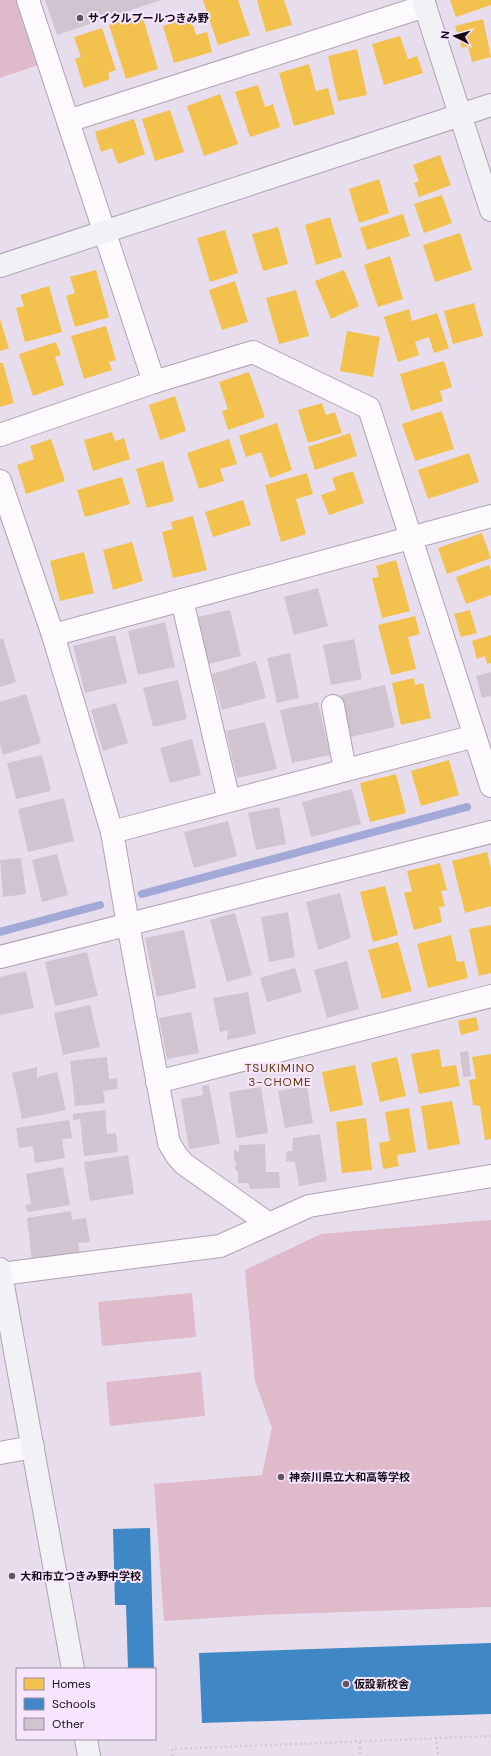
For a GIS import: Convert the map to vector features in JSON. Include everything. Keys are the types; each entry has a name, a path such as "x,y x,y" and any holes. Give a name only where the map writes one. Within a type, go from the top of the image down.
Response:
{"street":[{"path":"28,0 154,382"},
{"path":"68,121 424,3 459,116 491,210"},
{"path":"0,266 491,105"},
{"path":"0,435 154,382 253,352 369,408 491,786"},
{"path":"0,481 52,635 112,832 169,1143 184,1164 269,1224"},
{"path":"52,635 491,516"},
{"path":"182,600 229,801"},
{"path":"333,706 346,770"},
{"path":"112,832 475,736"},
{"path":"0,957 491,832"},
{"path":"157,1082 491,996"},
{"path":"73,1668 0,1272 220,1246 309,1206 491,1176"},
{"path":"0,1453 33,1447"},
{"path":"86,1740 89,1756"}],"path":[{"path":"173,1756 172,1749 360,1742 436,1737 491,1736"},
{"path":"436,1737 438,1756"},
{"path":"360,1742 360,1756"}],"shaded area":[{"path":"0,0 19,0 38,65 0,78"},
{"path":"491,1220 491,1607 258,1615 164,1621 154,1484 262,1475 272,1428 255,1381 245,1270 321,1234"},
{"path":"192,1293 196,1337 102,1346 98,1302"},
{"path":"201,1372 205,1416 110,1426 106,1382"}],"building: Homes":[{"path":"203,0 238,0 250,35 218,45"},
{"path":"257,0 284,0 292,25 266,32"},
{"path":"450,0 491,0 491,5 456,17"},
{"path":"142,15 158,69 126,79 109,25"},
{"path":"191,17 196,35 207,32 212,52 174,63 163,26"},
{"path":"483,19 491,57 472,62 468,46 462,48 455,26"},
{"path":"102,28 116,70 108,73 110,79 84,88 75,59 81,57 74,37"},
{"path":"400,36 408,59 417,56 423,73 384,85 372,44"},
{"path":"357,49 367,95 338,101 328,56"},
{"path":"309,64 316,91 328,88 335,114 294,126 279,73"},
{"path":"258,85 265,107 273,104 280,127 250,137 235,92"},
{"path":"220,94 238,144 204,156 187,106"},
{"path":"170,110 184,152 155,161 142,119"},
{"path":"134,119 145,154 118,164 112,148 101,152 95,132"},
{"path":"440,155 451,185 419,197 414,183 419,181 413,165"},
{"path":"379,179 389,213 359,223 349,189"},
{"path":"442,195 452,223 424,233 414,204"},
{"path":"403,214 410,236 367,250 360,228"},
{"path":"330,217 342,257 316,265 305,225"},
{"path":"278,227 288,264 263,271 252,234"},
{"path":"225,230 238,273 210,282 197,238"},
{"path":"460,233 472,270 435,282 423,245"},
{"path":"390,256 403,299 378,307 364,265"},
{"path":"96,270 109,317 75,327 66,296 75,293 70,277"},
{"path":"344,270 359,306 331,319 315,281"},
{"path":"235,281 248,322 222,330 209,290"},
{"path":"49,286 62,332 25,342 16,308 24,306 20,295"},
{"path":"296,290 309,336 279,344 266,298"},
{"path":"474,303 483,336 453,344 444,311"},
{"path":"409,309 412,321 437,313 449,348 434,353 429,337 415,342 419,355 398,362 384,317"},
{"path":"0,319 9,348 0,351"},
{"path":"106,326 116,360 109,362 112,370 84,379 71,336"},
{"path":"347,331 380,337 373,377 340,371"},
{"path":"56,342 61,355 55,357 64,385 33,396 19,354"},
{"path":"444,361 452,387 440,391 443,401 411,411 400,374"},
{"path":"0,363 3,363 14,403 0,407"},
{"path":"249,372 265,417 228,430 222,411 228,409 219,382"},
{"path":"175,396 186,431 160,440 149,405"},
{"path":"322,403 326,415 335,412 342,433 308,443 298,410"},
{"path":"442,411 454,449 415,461 402,424"},
{"path":"277,423 292,470 270,478 261,452 246,457 239,436"},
{"path":"112,432 115,441 124,438 130,459 93,471 84,440"},
{"path":"350,433 357,456 315,470 308,447"},
{"path":"51,439 65,481 26,494 17,465 34,459 30,446"},
{"path":"229,439 237,464 220,469 224,481 199,489 187,453"},
{"path":"469,453 479,482 428,499 418,470"},
{"path":"163,461 174,501 147,508 136,469"},
{"path":"353,471 364,503 329,515 321,495 336,490 332,478"},
{"path":"307,473 313,494 296,499 306,534 281,542 265,485"},
{"path":"122,477 130,504 85,517 77,490"},
{"path":"243,500 251,525 213,537 205,512"},
{"path":"193,516 207,570 173,578 162,532 173,529 171,522"},
{"path":"482,533 491,558 447,574 438,548"},
{"path":"132,542 143,581 113,590 103,550"},
{"path":"84,552 94,593 60,601 50,561"},
{"path":"396,560 410,611 382,618 372,578 379,577 376,566"},
{"path":"489,565 491,571 491,595 466,604 456,577"},
{"path":"470,610 477,633 461,637 454,614"},
{"path":"415,616 420,634 408,637 416,669 391,675 378,625"},
{"path":"491,635 491,663 487,664 485,656 477,659 472,641"},
{"path":"414,678 415,685 423,683 431,718 401,725 392,683"},
{"path":"449,760 459,795 421,806 411,771"},
{"path":"396,774 406,813 370,822 360,783"},
{"path":"487,852 491,869 491,906 465,913 452,861"},
{"path":"440,863 447,890 441,891 445,906 439,907 442,922 414,930 404,893 412,891 407,871"},
{"path":"385,886 398,935 373,942 360,892"},
{"path":"491,925 491,973 479,976 469,929"},
{"path":"451,935 457,962 464,961 468,978 428,988 417,944"},
{"path":"398,942 412,991 382,999 368,950"},
{"path":"476,1017 479,1030 461,1035 458,1021"},
{"path":"439,1049 442,1067 456,1065 460,1086 419,1094 411,1054"},
{"path":"491,1054 491,1139 485,1140 480,1106 473,1105 469,1080 476,1079 472,1057"},
{"path":"397,1057 406,1096 380,1102 371,1063"},
{"path":"355,1065 363,1105 330,1112 322,1072"},
{"path":"452,1101 460,1144 428,1150 421,1106"},
{"path":"409,1108 416,1152 397,1155 399,1166 383,1169 379,1143 390,1141 385,1112"},
{"path":"366,1118 372,1170 342,1173 336,1122"}],"building: Schools":[{"path":"150,1528 154,1668 128,1668 126,1605 115,1605 113,1529"},
{"name":"仮設新校舎","path":"491,1643 491,1714 202,1723 199,1653"}],"building: Other":[{"name":"サイクルプールつきみ野","path":"45,0 161,0 57,35"},
{"path":"318,588 328,626 294,635 284,597"},
{"path":"230,610 241,656 208,664 197,617"},
{"path":"165,622 175,667 138,675 128,631"},
{"path":"115,635 127,683 85,693 73,646"},
{"path":"3,638 16,682 0,687 0,639"},
{"path":"354,639 362,679 331,685 323,645"},
{"path":"290,653 299,698 277,703 267,658"},
{"path":"256,661 266,698 222,710 212,674"},
{"path":"491,672 491,696 482,698 476,676"},
{"path":"178,680 187,719 153,727 143,688"},
{"path":"385,685 395,727 351,737 341,695"},
{"path":"26,694 41,743 3,755 0,745 0,702"},
{"path":"318,702 330,755 292,763 280,710"},
{"path":"116,703 128,743 103,751 91,710"},
{"path":"265,722 277,769 237,778 226,731"},
{"path":"192,739 201,775 170,783 160,748"},
{"path":"42,755 51,791 16,799 7,763"},
{"path":"352,789 361,824 311,837 302,802"},
{"path":"64,798 74,841 28,852 18,809"},
{"path":"279,807 286,844 256,850 248,813"},
{"path":"228,821 237,856 194,868 184,832"},
{"path":"57,854 68,895 42,902 32,860"},
{"path":"21,858 26,894 3,897 0,860"},
{"path":"340,893 351,938 318,950 306,902"},
{"path":"288,912 295,957 269,962 261,917"},
{"path":"235,913 252,975 227,982 210,920"},
{"path":"184,930 196,988 157,997 145,938"},
{"path":"87,952 98,996 55,1006 45,962"},
{"path":"347,961 359,1009 327,1018 314,970"},
{"path":"295,968 302,992 267,1002 260,978"},
{"path":"26,971 34,1008 0,1015 0,977"},
{"path":"248,992 256,1034 227,1040 228,1030 220,1032 213,998"},
{"path":"90,1005 100,1047 63,1055 54,1013"},
{"path":"191,1012 199,1053 167,1059 159,1018"},
{"path":"468,1051 471,1076 463,1077 460,1052"},
{"path":"107,1057 109,1079 117,1078 118,1089 103,1091 105,1103 75,1106 70,1061"},
{"path":"37,1067 37,1077 57,1072 66,1110 22,1119 12,1073"},
{"path":"209,1085 220,1144 189,1149 181,1099 203,1095 202,1086"},
{"path":"307,1086 313,1123 285,1128 278,1091"},
{"path":"261,1087 268,1133 236,1138 229,1092"},
{"path":"105,1110 107,1134 116,1133 118,1152 84,1156 80,1119 73,1120 73,1114"},
{"path":"69,1120 72,1138 62,1139 65,1158 35,1163 33,1146 19,1148 16,1128"},
{"path":"320,1134 327,1181 299,1186 295,1162 286,1161 287,1151 292,1151 293,1138"},
{"path":"265,1144 266,1172 279,1172 280,1188 250,1189 249,1183 238,1183 238,1171 235,1169 236,1162 234,1160 234,1150 239,1152 239,1145"},
{"path":"128,1155 134,1194 90,1201 84,1162"},
{"path":"63,1167 70,1205 28,1212 25,1205 31,1204 26,1174"},
{"path":"71,1211 72,1220 86,1218 90,1242 78,1243 80,1254 32,1261 27,1218"}],"waterway":[{"path":"142,894 467,807"},
{"path":"0,932 100,905"}],"place":[{"name":"サイクルプールつきみ野","path":"80,18"},
{"name":"神奈川県立大和高等学校","path":"281,1477"},
{"name":"大和市立つきみ野中学校","path":"12,1576"},
{"name":"仮設新校舎","path":"346,1684"}],"district":[{"name":"TSUKIMINO 3-CHOME","path":"280,1075"}]}
